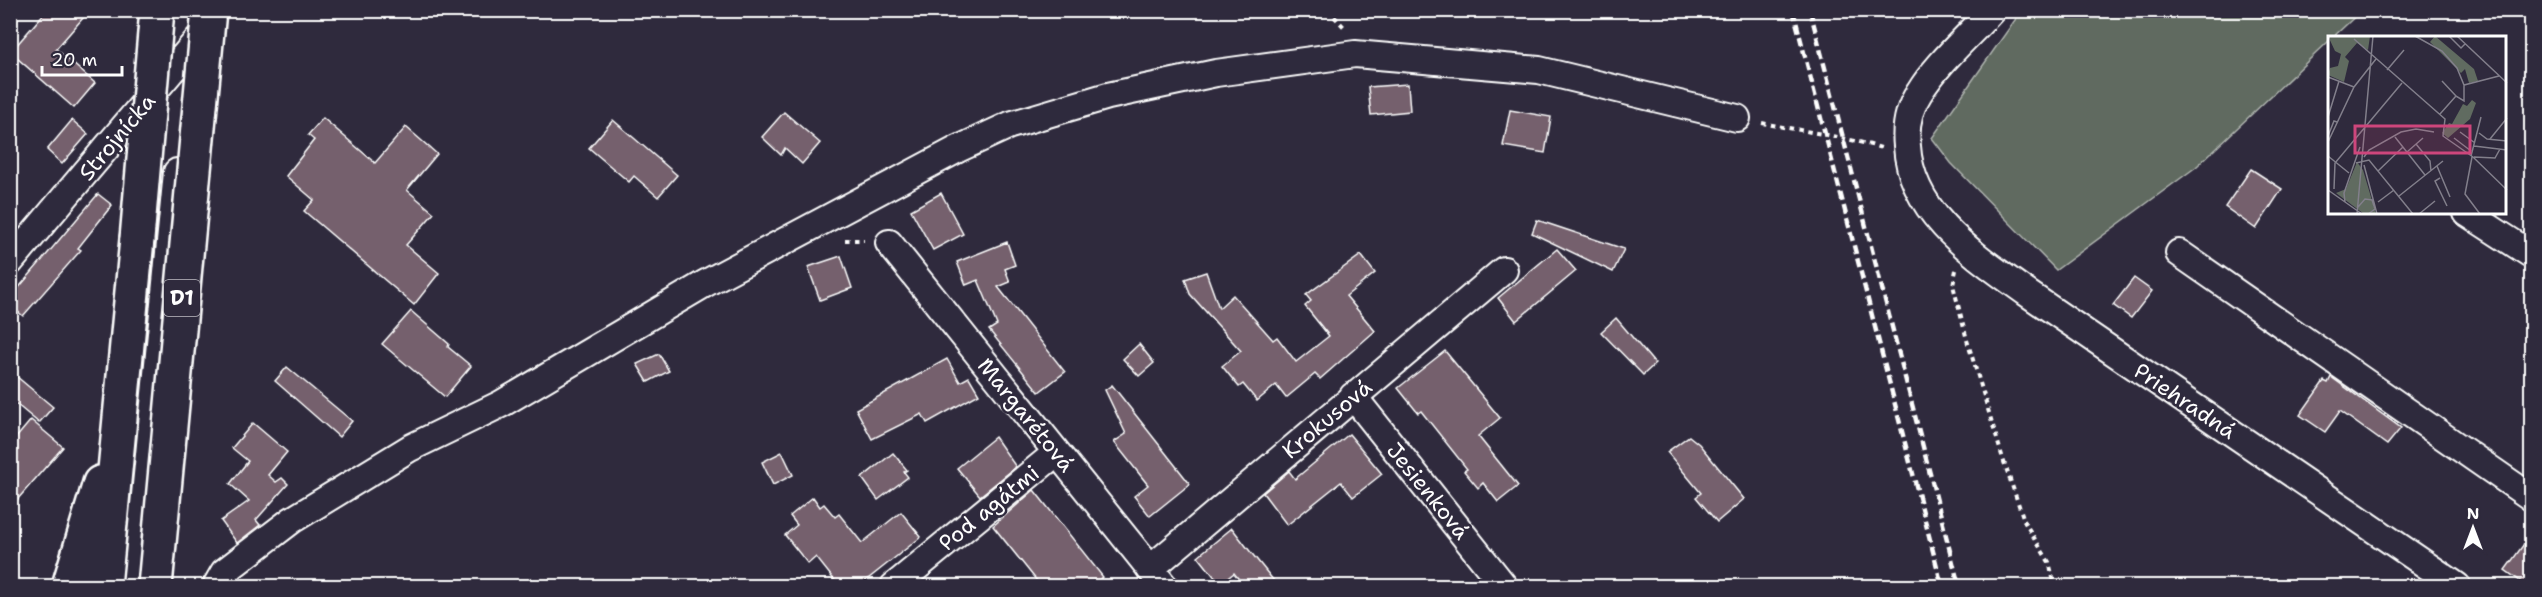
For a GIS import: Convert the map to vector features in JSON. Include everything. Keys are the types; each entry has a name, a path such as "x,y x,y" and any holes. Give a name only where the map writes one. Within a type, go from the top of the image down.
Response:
{"highway":[{"name":"D1","path":"104,586 157,10"},
{"name":"D1","path":"155,586 209,10"},
{"path":"69,586 120,416"}],"street":[{"path":"136,586 193,10"},
{"name":"Strojnícka","path":"10,262 223,10"},
{"name":"Priehradná","path":"1992,10 1919,92 1908,120 1907,156 1914,181 1924,201 1962,243 2027,293 2457,586"},
{"path":"216,586 224,572 292,520 410,448 501,404 706,283 958,148 1010,125 1107,96 1216,73 1355,54 1539,70 1737,118"},
{"path":"2469,214 2532,255"},
{"name":"Margarétová","path":"889,243 1157,578"},
{"path":"2180,253 2532,498"},
{"name":"Krokusová","path":"1157,578 1353,396 1504,270"},
{"name":"Jesienková","path":"1353,396 1504,586"},
{"name":"Pod agátmi","path":"894,586 1056,453"}],"path":[{"path":"1737,118 1825,135 1843,136 1907,156"},
{"path":"1962,243 1953,285 1967,340 2025,523 2049,562 2055,586"}],"green space":[{"path":"2022,10 2361,10 2334,36 2328,36 2328,42 2196,167 2056,270 1951,163 1932,138"}],"building":[{"path":"47,10 90,10 56,49 95,83 74,108 17,58 15,47"},
{"path":"1408,84 1410,111 1371,115 1368,87"},
{"path":"1510,110 1551,117 1545,153 1503,146"},
{"path":"784,112 820,143 802,164 785,148 781,155 762,137"},
{"path":"323,118 375,163 406,127 437,154 407,190 434,213 406,245 439,273 414,305 304,211 314,200 286,176 314,140 308,135"},
{"path":"72,120 88,134 62,164 47,150"},
{"path":"613,120 677,175 658,197 634,176 629,182 589,148"},
{"path":"2251,169 2282,189 2256,229 2225,207"},
{"path":"941,193 963,234 933,250 911,210"},
{"path":"98,194 112,205 78,248 81,250 23,316 10,305 10,298"},
{"path":"1537,220 1624,249 1613,272 1532,233"},
{"path":"1007,242 1015,265 1005,269 1010,282 998,287 1065,372 1039,392 989,330 997,325 978,280 966,285 957,262"},
{"path":"1557,249 1576,271 1516,321 1498,298"},
{"path":"1361,255 1375,273 1346,296 1375,331 1320,379 1315,374 1286,398 1276,385 1257,401 1243,384 1239,387 1222,366 1241,351 1190,294 1185,279 1206,272 1219,308 1233,295 1273,340 1277,337 1296,362 1329,336 1305,306 1311,301 1306,295"},
{"path":"841,256 852,288 820,300 808,267"},
{"path":"2134,278 2152,291 2131,318 2113,305"},
{"path":"411,311 471,366 445,397 382,344"},
{"path":"1616,318 1655,364 1643,375 1601,332"},
{"path":"1139,344 1154,363 1139,376 1123,359"},
{"path":"1445,351 1500,418 1478,436 1518,486 1498,502 1483,483 1478,488 1464,471 1467,469 1421,411 1418,413 1398,388"},
{"path":"659,354 669,371 648,382 637,364"},
{"path":"947,359 960,382 969,377 979,394 927,423 922,414 872,439 856,409"},
{"path":"287,367 352,421 339,437 275,381"},
{"path":"10,371 53,407 39,423 10,399"},
{"path":"2331,377 2401,428 2387,445 2340,411 2325,432 2300,415 2324,381 2328,383"},
{"path":"1112,385 1190,484 1150,516 1134,496 1148,485 1114,442 1126,434 1105,390"},
{"path":"31,420 63,447 10,508 10,445"},
{"path":"253,423 287,452 268,475 276,482 282,478 288,484 256,520 260,525 237,543 221,521 249,501 230,484 248,461 232,448"},
{"path":"1349,434 1382,474 1353,497 1341,482 1287,525 1263,493 1289,471 1295,479"},
{"path":"1689,436 1699,444 1744,499 1717,522 1696,497 1701,493 1667,452"},
{"path":"995,437 1016,467 980,496 957,468"},
{"path":"782,452 793,475 773,485 762,462"},
{"path":"893,453 907,470 904,472 908,477 878,500 862,478"},
{"path":"1034,490 1103,577 1091,586 1041,586 993,526"},
{"path":"813,497 820,507 824,504 835,517 839,514 862,543 901,512 921,537 859,586 839,586 816,557 808,564 785,535 797,525 790,516"},
{"path":"1232,528 1278,586 1244,586 1234,573 1220,584 1198,556"},
{"path":"2532,533 2532,586 2527,586 2505,570"}],"railway":[{"path":"1793,10 1942,586"},
{"path":"1810,10 1959,586"}]}
